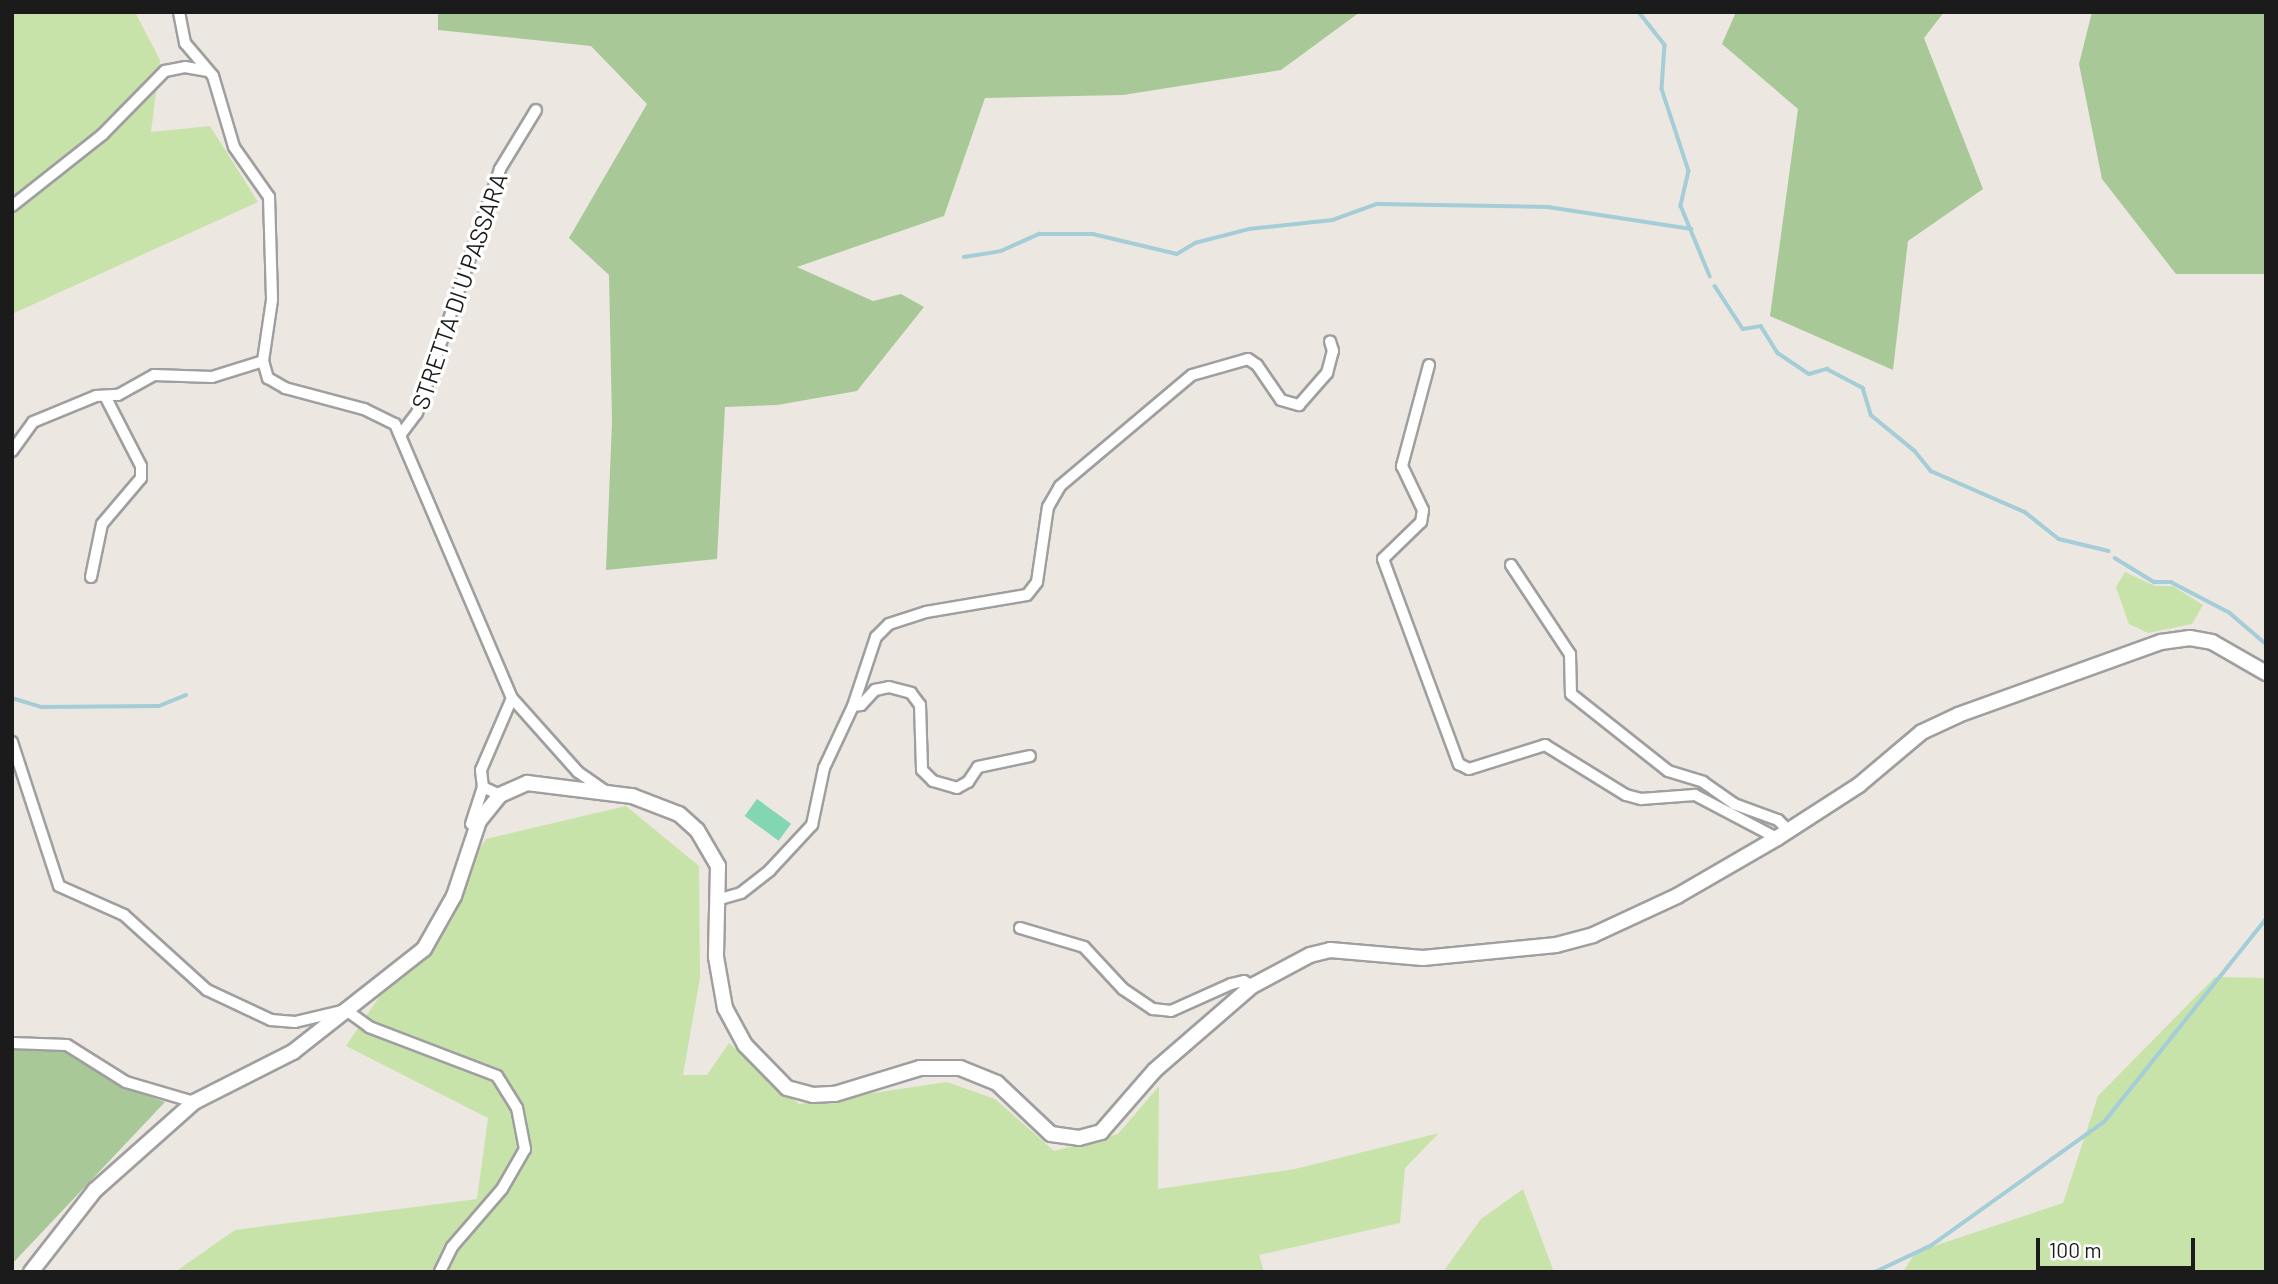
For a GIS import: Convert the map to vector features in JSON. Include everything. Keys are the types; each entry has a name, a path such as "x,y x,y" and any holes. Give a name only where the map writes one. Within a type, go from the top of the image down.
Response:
{"street":[{"path":"179,12 185,43 208,71 233,147 264,188 271,207 272,300 263,361 275,384 387,417 401,434 512,698 569,762 604,790"},
{"path":"12,206 102,135 166,71 185,66 208,71"},
{"name":"STRETTA DI U PASSARA","path":"401,434 417,413 500,169 536,110"},
{"path":"720,900 741,893 770,870 812,825 824,768 853,706 876,637 889,624 926,612 1027,595 1034,589 1048,507 1060,486 1192,374 1248,359 1281,400 1299,405 1327,373 1334,351 1330,341"},
{"path":"12,451 33,422 105,396 118,395 154,375 212,377 263,361"},
{"path":"1429,365 1402,466 1423,510 1421,522 1383,559 1459,764 1469,769 1545,745 1626,795 1642,799 1695,795 1783,834"},
{"path":"91,577 102,524 141,478 141,466 105,396"},
{"path":"1511,565 1570,654 1571,694 1668,771 1703,782 1734,804 1778,820 1783,834"},
{"path":"31,1272 95,1190 194,1102 292,1052 424,949 454,897 473,837 500,795 527,783 604,790 659,804 697,830 718,866 720,900 716,957 725,1008 745,1045 787,1088 813,1095 835,1094 920,1069 960,1068 997,1083 1033,1120 1064,1138 1101,1132 1155,1070 1252,986 1275,971 1331,950 1423,958 1556,945 1593,934 1677,896 1783,834 1859,785 1922,732 1958,715 2161,642 2190,638 2213,642 2266,673"},
{"path":"853,706 861,705 875,690 889,687 911,692 920,705 922,770 933,781 957,788 968,782 978,767 1030,756"},
{"path":"473,837 470,826 483,787 481,778 486,752 512,698"},
{"path":"12,742 59,886 124,915 207,990 253,1015 295,1022 346,1010 369,1027 485,1068 497,1076 517,1108 525,1149 518,1166 452,1247 440,1272"},
{"path":"483,787 500,795"},
{"path":"1020,928 1084,947 1123,989 1153,1009 1171,1012 1231,984 1244,981 1252,986"},
{"path":"12,1043 67,1045 126,1082 194,1102"}],"green space":[{"path":"12,12 135,12 160,60 151,132 210,126 258,202 12,314"},
{"path":"438,12 1360,12 1281,70 1123,95 985,98 944,216 797,267 873,301 901,294 924,307 857,391 777,405 725,407 717,559 606,570 612,422 609,275 569,238 647,104 591,46 438,30"},
{"path":"1736,12 1944,12 1924,38 1983,189 1908,241 1893,370 1770,316 1798,109 1722,44"},
{"path":"2092,12 2264,12 2266,274 2176,274 2102,179 2079,64"},
{"path":"2125,572 2155,586 2173,586 2203,605 2192,624 2148,633 2129,624 2116,587"},
{"path":"757,799 791,824 779,841 745,816"},
{"path":"626,806 699,866 700,978 683,1075 707,1075 729,1043 799,1104 947,1082 995,1099 1054,1151 1118,1134 1159,1086 1158,1189 1295,1169 1439,1133 1405,1168 1400,1223 1259,1255 1264,1272 175,1272 235,1230 477,1199 488,1118 346,1046 486,839"},
{"path":"2215,977 2266,978 2266,1272 1903,1272 1916,1252 2063,1203 2098,1096"},
{"path":"12,1049 68,1051 129,1089 165,1102 12,1264"},
{"path":"1523,1189 1554,1272 1443,1272 1481,1219"}],"waterway":[{"path":"1639,12 1665,45 1662,89 1689,171 1681,206 1710,276"},
{"path":"964,257 1001,251 1039,234 1093,234 1177,254 1195,243 1249,229 1333,220 1377,204 1548,207 1691,229"},
{"path":"1715,286 1743,329 1761,326 1778,353 1809,374 1827,369 1863,388 1871,415 1915,451 1931,471 2025,512 2059,539 2109,551"},
{"path":"2115,558 2154,582 2171,582 2230,613 2266,644"},
{"path":"12,698 42,707 159,706 186,695"},
{"path":"1875,1272 1932,1245 2104,1122 2266,919"}]}
